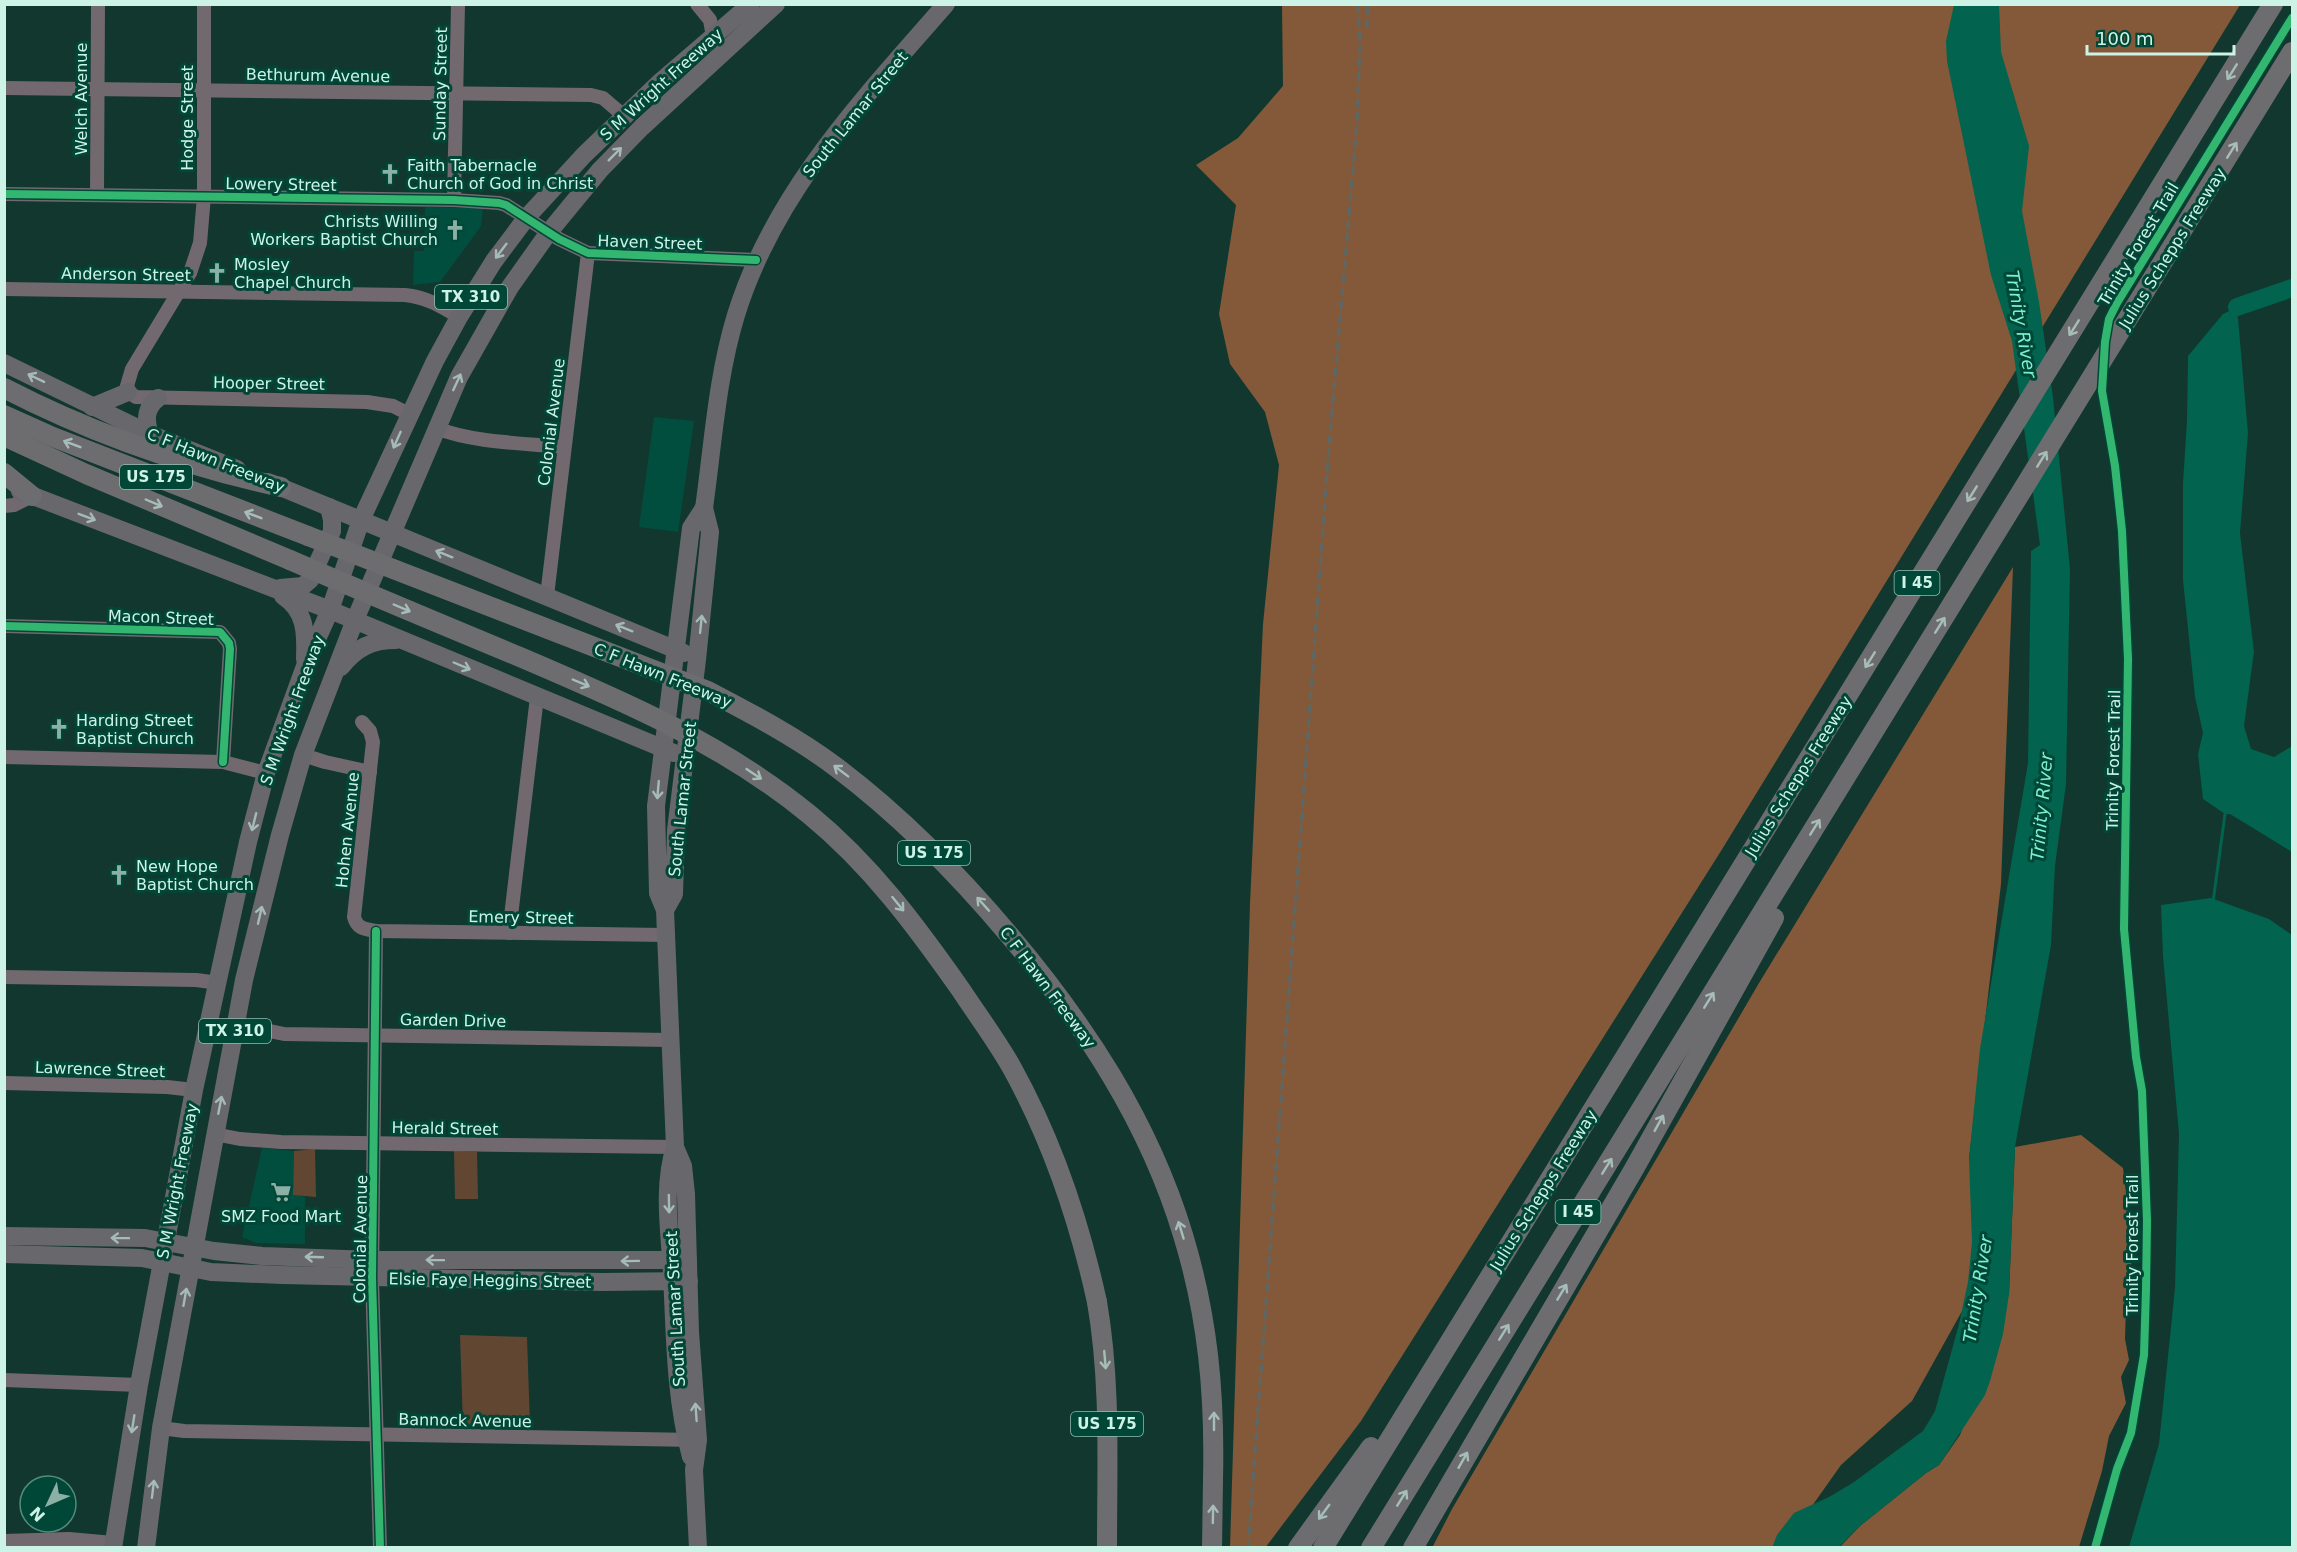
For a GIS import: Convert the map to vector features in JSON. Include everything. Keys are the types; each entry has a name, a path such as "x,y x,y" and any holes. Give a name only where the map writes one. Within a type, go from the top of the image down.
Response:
{"highway":[{"name":"Julius Schepps Freeway","path":"1323,1548 2273,4"},
{"name":"Julius Schepps Freeway","path":"1371,1548 2292,52"},
{"path":"4,388 40,406 149,450 228,476 281,487"},
{"name":"C F Hawn Freeway","path":"4,415 53,437 708,691 814,752 864,790 921,839 982,902 1049,984 1104,1061 1143,1130 1174,1208 1191,1265 1209,1355 1214,1413 1212,1548"},
{"name":"US 175","path":"4,436 86,474 642,711 744,768 785,796 833,835 861,862 905,913 1011,1066 1063,1178 1086,1254 1102,1335 1107,1391 1107,1548"},
{"path":"4,473 32,496"},
{"path":"1413,1548 1695,1060 1785,897 1785,876"},
{"path":"1298,1548 1458,1329"}],"main road":[{"name":"S M Wright Freeway","path":"113,1545 139,1385 194,1090 249,842 266,773 305,666 330,610 361,520 409,414 459,317 494,261 527,217 624,116 751,4"},
{"name":"S M Wright Freeway","path":"146,1548 161,1428 214,1134 266,889 303,755 355,620 459,377 510,286 549,232 600,170 642,127 776,4"},
{"name":"South Lamar Street","path":"664,910 674,894 676,830 698,658 710,532 704,508 715,420 736,317 756,260 792,194 818,156 866,96 946,4"},
{"name":"C F Hawn Freeway","path":"4,363 150,434 698,658"},
{"path":"92,406 122,391"},
{"path":"150,434 146,416 150,406 158,398"},
{"path":"4,484 355,620 684,757"},
{"path":"272,588 303,586 310,580 332,531 329,507"},
{"name":"South Lamar Street","path":"698,1548 692,1440 680,1396 682,1166 675,1146 664,910 658,893 656,806 691,528 704,508"},
{"path":"272,588 291,601 303,619 306,633 305,666"},
{"path":"332,678 349,656 368,643 380,640 401,640"},
{"name":"Elsie Faye Heggins Street","path":"4,1236 145,1238 194,1248 372,1269 524,1281 681,1281"},
{"name":"Elsie Faye Heggins Street","path":"4,1254 142,1258 211,1272 372,1269 525,1260 680,1260"},
{"path":"524,1281 525,1260"}],"street":[{"name":"Welch Avenue","path":"97,195 98,4"},
{"name":"Hodge Street","path":"122,391 132,369 190,273 198,254 204,196 204,4"},
{"name":"Sunday Street","path":"454,200 458,4"},
{"path":"698,4 710,20 713,37"},
{"name":"Bethurum Avenue","path":"4,88 591,95 603,99 624,116"},
{"name":"Lowery Street","path":"4,194 499,202 514,208 549,232"},
{"name":"Haven Street","path":"549,232 588,253 756,260"},
{"name":"Colonial Avenue","path":"547,596 588,253"},
{"name":"Anderson Street","path":"4,289 405,295 434,302 459,317"},
{"name":"Hooper Street","path":"122,391 136,397 158,398 367,402 393,406 409,414"},
{"path":"436,428 476,438 564,447"},
{"path":"4,506 14,505 32,496"},
{"name":"Macon Street","path":"4,626 220,632 225,636 230,649 223,762"},
{"path":"509,933 537,697"},
{"name":"Hohen Avenue","path":"362,722 373,742 354,916 356,924 376,931"},
{"path":"303,755 370,772"},
{"path":"4,757 223,762 266,773"},
{"name":"Colonial Avenue","path":"376,931 372,1269 380,1548"},
{"name":"Emery Street","path":"376,931 665,935"},
{"path":"4,977 196,980 219,983"},
{"name":"Garden Drive","path":"236,1024 284,1034 670,1040"},
{"name":"Lawrence Street","path":"4,1083 167,1087 194,1090"},
{"name":"Herald Street","path":"214,1134 240,1139 281,1142 675,1146"},
{"path":"4,1380 139,1385"},
{"name":"Bannock Avenue","path":"161,1428 184,1431 692,1440"},
{"path":"4,1541 69,1539 113,1545"}],"shaded area":[{"path":"1282,5 2240,5 1721,851 1361,1421 1265,1548 1230,1547 1250,904 1263,624 1279,465 1265,412 1230,364 1219,314 1236,205 1196,165 1238,138 1283,86"},
{"path":"425,207 483,208 481,226 440,282 413,285 414,251 424,251"},
{"path":"654,417 694,421 678,532 639,527"},
{"path":"2013,567 2001,884 1969,1159 1988,1217 1971,1295 1912,1401 1841,1465 1783,1547 1432,1548 1452,1509 1759,983"},
{"path":"2081,1135 2123,1168 2134,1258 2127,1272 2125,1339 2129,1360 2121,1377 2126,1403 2109,1436 2102,1471 2079,1547 1839,1548 1860,1526 1939,1465 1960,1435 2009,1294 2015,1147"},
{"path":"262,1148 294,1151 293,1194 305,1197 305,1244 256,1243 242,1237"},
{"path":"315,1149 316,1197 293,1195 294,1151"},
{"path":"454,1151 477,1152 478,1199 455,1199"},
{"path":"460,1335 527,1337 530,1427 463,1426"}],"water":[{"name":"Trinity River","path":"1954,5 1999,5 2001,52 2029,146 2022,211 2039,302 2053,397 2070,569 2066,784 2055,866 2051,945 2015,1147 2009,1294 2003,1334 1985,1395 1939,1465 1860,1526 1839,1547 1772,1548 1777,1535 1794,1513 1829,1497 1854,1482 1923,1431 1935,1411 1968,1282 1972,1242 1969,1159 1980,1049 2028,763 2031,551 2040,545 2012,341 1991,275 1947,61 1946,41"},
{"path":"2237,307 2248,433 2240,533 2254,652 2244,726 2251,749 2274,757 2292,746 2292,852 2203,799 2198,754 2203,733 2195,697 2183,580 2183,483 2188,356 2223,314"},
{"path":"2211,898 2269,919 2292,935 2292,1547 2129,1547 2159,1444 2175,1288 2179,1134 2163,956 2161,905"}],"waterway":[{"path":"2237,307 2292,288"},
{"path":"2213,902 2225,814"}],"railway":[{"path":"1248,1548 1329,447 1357,122 1360,45 1358,4"},
{"path":"1367,28 1368,4"}],"cycle path":[{"name":"Trinity Forest Trail","path":"2095,1548 2117,1469 2131,1433 2144,1355 2147,1221 2142,1091 2136,1057 2124,929 2128,659 2122,531 2115,466 2102,391 2105,342 2109,319 2117,303 2292,18"},
{"path":"4,194 454,200 499,203 506,205 559,239 588,253 756,260"},
{"path":"4,626 220,632 229,643 230,649 223,762"},
{"path":"376,931 372,1278 380,1548"}],"place":[{"name":"Faith Tabernacle Church of God in Christ","path":"390,174"},
{"name":"Christs Willing Workers Baptist Church","path":"455,230"},
{"name":"Mosley Chapel Church","path":"217,273"},
{"name":"Harding Street Baptist Church","path":"59,729"},
{"name":"New Hope Baptist Church","path":"119,875"},
{"name":"SMZ Food Mart","path":"281,1192"}]}
